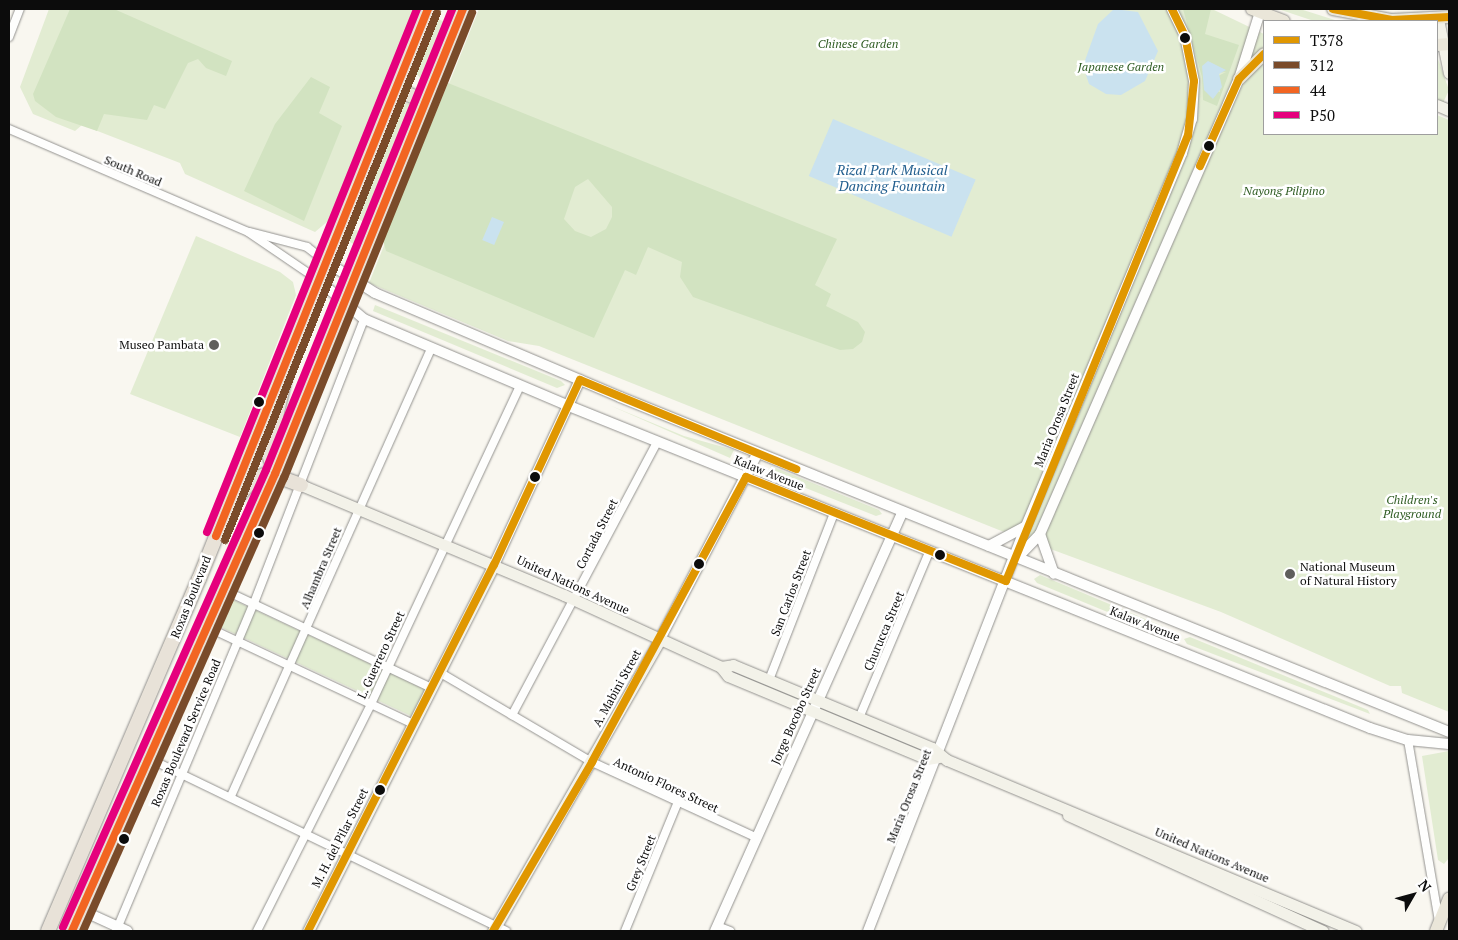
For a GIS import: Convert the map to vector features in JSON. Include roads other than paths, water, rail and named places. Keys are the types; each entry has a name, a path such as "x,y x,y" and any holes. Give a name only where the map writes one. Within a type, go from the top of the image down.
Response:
{"highway":[{"name":"Roxas Boulevard","path":"48,931 226,512 292,340 428,9"},
{"name":"Roxas Boulevard","path":"72,931 205,626 275,474 463,9"},
{"path":"395,89 425,101"},
{"path":"275,474 268,451 292,340"},
{"path":"226,512 251,481 275,474 301,484"}],"main road":[{"path":"1333,9 1392,20 1444,18 1443,44 1449,73"},
{"path":"1258,10 1282,20"},
{"path":"1239,79 1263,55"},
{"name":"United Nations Avenue","path":"301,484 575,600 658,641 721,667 728,676 859,718 900,741"},
{"name":"M. H. del Pilar Street","path":"308,931 494,565"},
{"name":"A. Mabini Street","path":"498,930 658,641"},
{"name":"United Nations Avenue","path":"721,667 733,665 769,680 814,705 900,741 932,748 939,757 1057,808 1356,931"},
{"name":"United Nations Avenue","path":"1090,822 1323,931"},
{"path":"1436,928 1449,900"}],"street":[{"path":"9,37 20,9"},
{"name":"Maria Orosa Street","path":"868,931 939,757 1016,559 1026,526 1188,136 1194,81 1185,36 1172,9"},
{"name":"Maria Orosa Street","path":"1016,559 1040,534 1239,79 1258,10"},
{"name":"South Road","path":"9,130 248,232 307,247 326,261"},
{"name":"South Road","path":"248,232 318,280"},
{"name":"Kalaw Avenue","path":"326,261 352,280 580,380 902,513 989,546 1016,559 1449,732"},
{"name":"Kalaw Avenue","path":"318,280 343,304 364,319 520,386 929,552 1408,740 1449,744"},
{"name":"Roxas Boulevard Service Road","path":"120,930 236,642 254,603 364,319"},
{"name":"Alhambra Street","path":"231,796 431,348"},
{"name":"M. H. del Pilar Street","path":"494,565 580,380"},
{"name":"L. Guerrero Street","path":"257,931 371,704 520,386"},
{"name":"Cortada Street","path":"512,715 575,600 657,442"},
{"name":"A. Mabini Street","path":"658,641 757,454"},
{"name":"San Carlos Street","path":"769,680 834,513"},
{"name":"Jorge Bocobo Street","path":"716,929 814,705 902,513"},
{"path":"989,546 1026,526"},
{"path":"1040,534 1054,574"},
{"name":"Churucca Street","path":"859,718 929,552"},
{"path":"222,589 431,688"},
{"path":"205,626 413,724"},
{"name":"Antonio Flores Street","path":"440,672 592,762 677,804 755,837"},
{"path":"1408,740 1436,928"},
{"path":"148,758 306,832 498,930"},
{"name":"Grey Street","path":"625,931 677,804"},
{"path":"81,910 120,930"},
{"path":"716,929 730,931"}],"water":[{"path":"1114,9 1138,12 1158,51 1145,81 1121,95 1106,94 1089,84 1083,66 1098,24"},
{"path":"1208,61 1226,70 1219,74 1222,87 1213,99 1204,90 1202,66"},
{"name":"Rizal Park Musical Dancing Fountain","path":"833,119 976,180 951,237 809,176"},
{"path":"492,217 504,222 494,245 482,240"}],"place":[{"name":"Museo Pambata","path":"214,345"},
{"name":"National Museum of Natural History","path":"1290,574"}],"park label":[{"name":"Chinese Garden","path":"858,44"},
{"name":"Japanese Garden","path":"1121,67"},
{"name":"Nayong Pilipino","path":"1284,191"},
{"name":"Children's Playground","path":"1412,507"}]}
